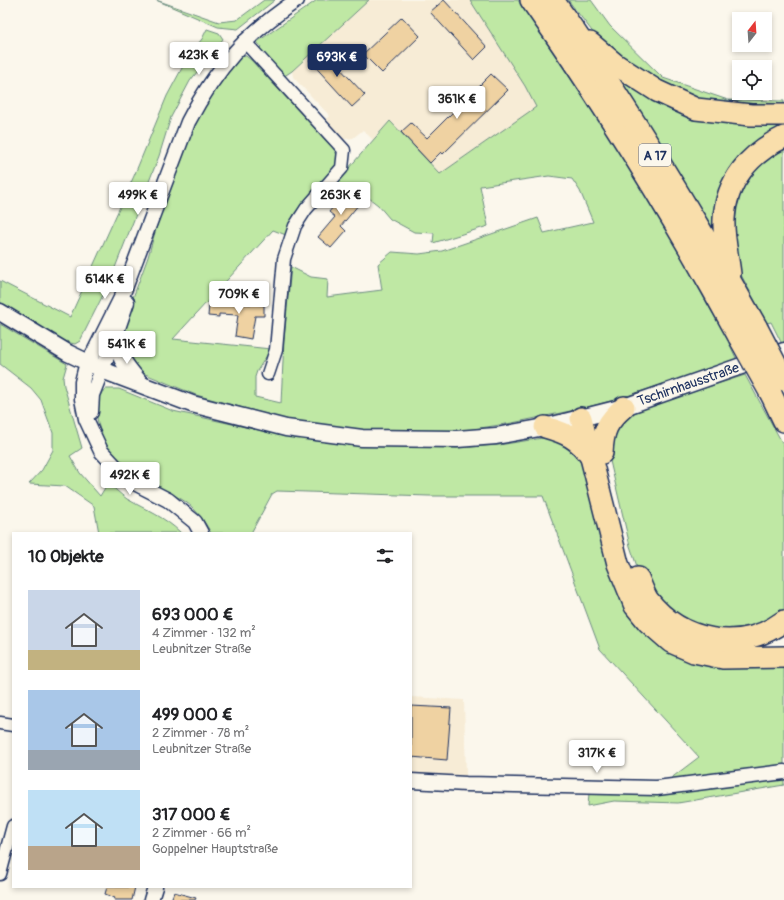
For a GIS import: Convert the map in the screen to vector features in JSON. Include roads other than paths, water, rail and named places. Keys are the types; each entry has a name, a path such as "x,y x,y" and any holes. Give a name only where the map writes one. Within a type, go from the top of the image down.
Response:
{"highway":[{"name":"A 17","path":"531,0 620,132 706,276 748,333 777,387 784,420"},
{"name":"A 17","path":"553,0 637,126 731,282 748,333"},
{"path":"574,30 615,64 657,91 696,108 751,115 784,115"},
{"path":"731,282 724,230 727,196 738,173 751,159 769,144 784,137"},
{"path":"624,407 611,417 603,434 598,457 618,564 635,606 648,622 671,642 694,652 723,658 784,657"},
{"path":"586,417 635,572 648,599 665,618 689,633 710,640 743,640 760,634 784,622"},
{"path":"544,427 565,433 576,439 598,457"}],"main road":[{"name":"Tschirnhausstraße","path":"0,312 95,366 192,404 286,428 362,438 457,439 496,436 544,427 624,407 784,351"},
{"path":"116,334 117,347 122,361 142,385"}],"street":[{"path":"95,366 188,122 202,97 223,66 244,41 271,18 297,0"},
{"path":"244,41 344,150 342,168 306,209 295,226 284,259 276,350 268,374"},
{"path":"159,195 151,235 116,334 95,366 82,382 82,399 86,419 101,451 127,479 168,500 195,522 200,532"},
{"path":"0,723 12,726"},
{"path":"412,781 466,784 657,788 784,772"},
{"path":"0,874 12,830"},
{"path":"151,900 155,888"}]}
